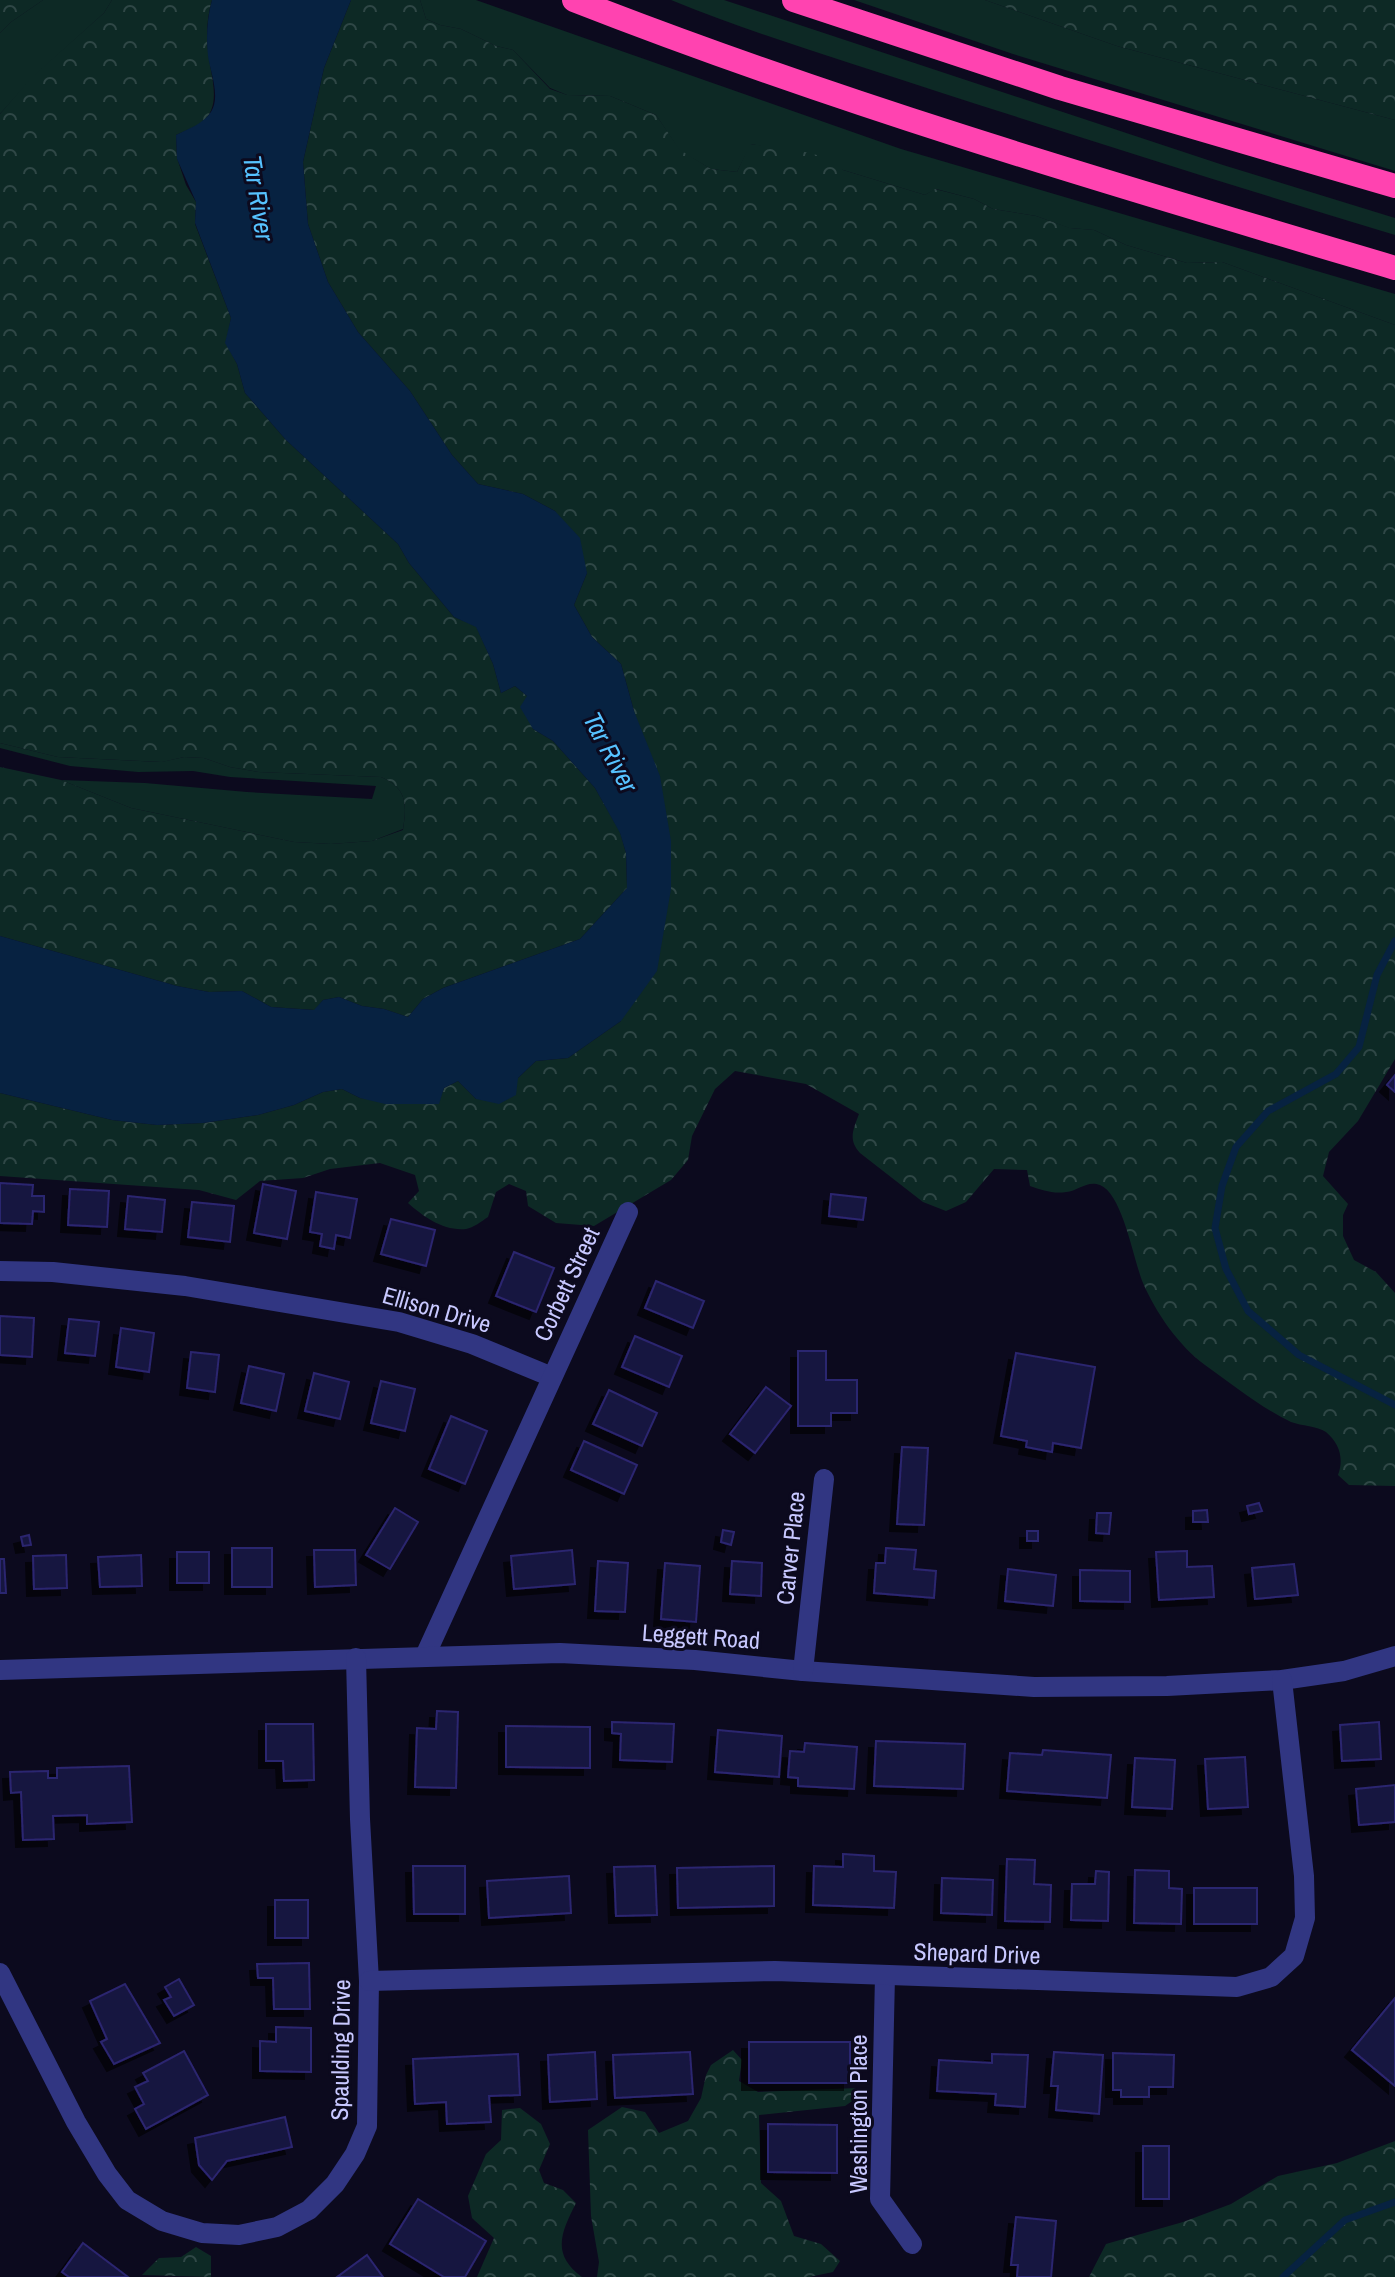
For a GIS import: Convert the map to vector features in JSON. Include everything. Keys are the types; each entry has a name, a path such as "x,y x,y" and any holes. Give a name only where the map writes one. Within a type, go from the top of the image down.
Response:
{"highway":[{"path":"574,0 775,75 961,137 1395,268"},
{"path":"794,0 1060,88 1395,186"}],"street":[{"name":"Corbett Street","path":"552,1377 628,1212"},
{"name":"Ellison Drive","path":"0,1271 53,1272 185,1286 399,1322 472,1344 552,1377"},
{"path":"425,1656 552,1377"},
{"name":"Carver Place","path":"803,1671 824,1479"},
{"name":"Leggett Road","path":"0,1670 560,1653 695,1660 1034,1687 1167,1686 1282,1680 1344,1671 1395,1656"},
{"name":"Spaulding Drive","path":"0,1973 76,2122 107,2174 127,2200 162,2221 202,2233 239,2235 277,2227 309,2210 335,2184 355,2154 367,2126 369,1981 360,1819 356,1658"},
{"name":"Shepard Drive","path":"369,1981 775,1971 1237,1987 1271,1977 1294,1956 1305,1918 1304,1876 1282,1680"},
{"name":"Washington Place","path":"885,1976 880,2199 912,2244"}],"green space":[{"path":"0,0 43,0 0,33"},
{"path":"43,0 112,0 104,13 33,77 0,114 0,33"},
{"path":"112,0 212,0 207,32 214,100 212,109 200,124 176,135 177,158 186,185 196,202 195,224 231,318 226,343 237,364 245,393 286,440 398,544 409,563 454,617 476,626 493,664 501,693 515,686 527,696 533,729 553,741 595,788 620,832 626,853 627,888 580,939 443,988 423,999 408,1017 339,997 323,1000 315,1010 271,1007 242,991 209,992 177,986 0,936 0,767 61,780 131,808 294,842 331,844 372,841 403,830 403,798 396,786 381,777 259,772 204,758 184,757 162,762 58,757 0,743 0,114 32,77 104,13"},
{"path":"351,0 420,0 426,19 513,50 550,89 567,95 610,96 656,115 680,150 711,169 737,172 750,144 797,150 837,160 843,170 925,195 935,189 974,199 993,209 1036,216 1070,228 1094,230 1126,245 1187,263 1222,262 1395,325 1395,1059 1358,1121 1329,1152 1323,1176 1348,1204 1343,1215 1343,1236 1354,1260 1376,1272 1395,1293 1395,1486 1349,1485 1338,1475 1340,1452 1326,1432 1291,1422 1268,1410 1186,1348 1161,1317 1148,1294 1121,1214 1108,1191 1100,1185 1052,1192 1030,1186 1027,1170 994,1169 966,1202 946,1211 923,1202 860,1153 853,1139 859,1114 806,1084 735,1071 715,1089 692,1136 688,1160 671,1180 594,1226 556,1223 528,1206 526,1191 509,1184 496,1192 488,1217 469,1228 449,1228 427,1218 408,1203 419,1191 415,1175 380,1163 330,1169 303,1178 260,1181 236,1200 199,1190 0,1176 0,1093 112,1120 157,1125 203,1123 258,1115 294,1105 323,1092 342,1089 360,1098 438,1104 444,1088 458,1081 476,1099 518,1078 536,1061 568,1058 621,1021 634,711 621,664 592,637 574,605 587,573 555,511 523,494 478,484 452,455 410,391 358,332 328,282 308,224 303,162 324,68"},
{"path":"420,0 476,0 901,149 1395,294 1395,325 1222,262 1187,263 1126,245 1094,230 1069,228 1036,216 993,209 974,199 936,189 925,195 843,170 816,156 751,144 737,172 711,169 680,151 656,115 610,96 567,95 550,88 513,50 426,19"},
{"path":"671,0 724,0 1223,165 1395,218 1395,235 839,60"},
{"path":"854,0 985,0 1117,46 1395,120 1395,171 1013,54"},
{"path":"985,0 1395,0 1395,120 1117,46"},
{"path":"0,743 58,757 161,762 184,757 204,758 259,772 381,777 396,786 403,798 403,829 372,841 331,844 294,842 131,808 61,780 372,799 376,786 230,777 193,771 138,772 70,766 0,748"},
{"path":"733,2050 742,2060 739,2081 758,2092 858,2088 858,2097 845,2106 759,2115 761,2183 781,2201 794,2236 821,2244 840,2261 833,2272 809,2277 597,2277 599,2262 591,2216 588,2130 622,2107 645,2112 659,2133 688,2121 701,2098 711,2065"},
{"path":"520,2108 541,2124 550,2144 539,2170 544,2183 563,2190 576,2203 566,2224 562,2243 566,2260 582,2277 477,2277 494,2238 472,2218 468,2196 486,2154 501,2140 502,2110"},
{"path":"1395,2141 1395,2277 1089,2277 1106,2244 1183,2222 1231,2204 1278,2176 1337,2163"},
{"path":"196,2247 211,2256 211,2277 142,2275 159,2258 181,2257"}],"water":[{"name":"Tar River","path":"212,0 351,0 324,68 303,162 308,224 328,282 358,332 410,391 452,455 478,484 523,494 555,511 580,538 587,573 574,605 592,637 621,664 634,711 660,776 671,841 671,889 657,971 621,1021 568,1058 536,1061 518,1078 516,1095 499,1104 476,1099 458,1081 444,1088 439,1104 385,1104 360,1098 342,1089 323,1092 294,1105 258,1115 203,1123 157,1125 112,1120 0,1093 0,936 177,986 209,992 242,991 271,1007 314,1010 323,1000 339,997 408,1017 423,999 443,988 580,939 627,888 626,853 620,833 595,788 553,741 533,729 520,707 527,696 515,686 501,693 493,664 476,627 454,617 409,563 398,544 286,440 245,393 237,364 225,343 231,318 195,223 196,202 177,159 176,135 203,120 214,105 207,42"}],"building":[{"path":"1395,1075 1395,1092 1387,1085"},
{"path":"0,1183 33,1185 32,1196 44,1196 44,1212 33,1211 32,1224 0,1223"},
{"path":"263,1184 296,1191 287,1239 254,1233"},
{"path":"70,1189 109,1191 107,1227 68,1225"},
{"path":"316,1192 357,1199 350,1238 336,1235 334,1249 320,1246 322,1234 310,1232"},
{"path":"831,1194 866,1198 863,1220 829,1216"},
{"path":"128,1196 165,1200 162,1232 125,1229"},
{"path":"192,1202 234,1206 230,1242 188,1237"},
{"path":"391,1219 435,1230 426,1266 381,1254"},
{"path":"514,1252 554,1268 536,1312 496,1296"},
{"path":"656,1281 704,1301 693,1328 645,1308"},
{"path":"0,1316 34,1318 32,1357 0,1355"},
{"path":"69,1319 99,1322 95,1356 65,1353"},
{"path":"121,1328 154,1333 149,1372 116,1367"},
{"path":"635,1336 682,1356 669,1387 622,1367"},
{"path":"798,1351 826,1351 826,1380 857,1380 857,1413 831,1413 831,1426 798,1426"},
{"path":"191,1352 219,1355 215,1392 187,1388"},
{"path":"1016,1353 1095,1367 1081,1448 1053,1443 1052,1452 1026,1447 1027,1441 1001,1436"},
{"path":"249,1366 284,1374 276,1411 241,1403"},
{"path":"314,1373 349,1382 340,1419 305,1411"},
{"path":"381,1381 415,1389 405,1431 371,1423"},
{"path":"766,1387 791,1406 755,1453 730,1434"},
{"path":"609,1390 657,1413 642,1446 593,1424"},
{"path":"451,1416 487,1431 465,1484 429,1469"},
{"path":"584,1441 637,1465 624,1494 571,1470"},
{"path":"902,1447 928,1448 924,1525 897,1524"},
{"path":"1259,1503 1262,1511 1249,1514 1247,1506"},
{"path":"395,1508 418,1522 390,1569 366,1555"},
{"path":"1207,1510 1208,1522 1193,1522 1193,1511"},
{"path":"1097,1513 1111,1513 1109,1534 1096,1533"},
{"path":"723,1530 734,1532 731,1545 721,1542"},
{"path":"1027,1531 1038,1531 1038,1541 1027,1541"},
{"path":"29,1535 31,1545 23,1546 21,1537"},
{"path":"232,1548 272,1548 272,1587 232,1587"},
{"path":"886,1548 916,1550 914,1569 936,1571 934,1598 874,1593 876,1563 885,1563"},
{"path":"314,1550 355,1550 356,1585 315,1587"},
{"path":"572,1550 575,1584 514,1589 511,1556"},
{"path":"1187,1551 1187,1567 1212,1566 1214,1597 1159,1600 1156,1552"},
{"path":"177,1552 209,1552 209,1583 177,1583"},
{"path":"66,1555 67,1588 34,1589 33,1556"},
{"path":"141,1555 142,1586 100,1587 98,1557"},
{"path":"0,1559 4,1559 6,1593 0,1593"},
{"path":"598,1561 628,1563 625,1612 595,1611"},
{"path":"732,1561 762,1563 761,1596 730,1594"},
{"path":"665,1563 700,1566 696,1622 661,1619"},
{"path":"1294,1564 1298,1595 1255,1599 1252,1568"},
{"path":"1008,1569 1056,1575 1053,1606 1005,1601"},
{"path":"1080,1570 1130,1571 1130,1602 1080,1601"},
{"path":"437,1711 458,1712 456,1788 415,1787 417,1728 436,1729"},
{"path":"612,1722 674,1724 672,1762 620,1760 621,1734 612,1733"},
{"path":"1379,1722 1381,1759 1342,1761 1340,1725"},
{"path":"266,1724 313,1724 314,1780 284,1781 283,1761 266,1761"},
{"path":"506,1726 590,1727 590,1768 506,1767"},
{"path":"718,1730 782,1736 779,1777 715,1772"},
{"path":"876,1741 965,1744 963,1789 874,1786"},
{"path":"805,1743 857,1747 854,1789 798,1786 798,1778 788,1777 790,1751 804,1752"},
{"path":"1043,1750 1111,1755 1107,1798 1007,1791 1010,1753 1042,1755"},
{"path":"1245,1757 1248,1807 1208,1809 1205,1759"},
{"path":"1135,1758 1175,1760 1172,1809 1132,1807"},
{"path":"129,1766 132,1822 87,1824 87,1815 53,1816 54,1839 23,1840 21,1792 11,1793 10,1772 48,1771 48,1778 57,1778 57,1768"},
{"path":"1395,1785 1395,1822 1359,1825 1356,1789"},
{"path":"843,1854 874,1856 874,1871 896,1872 894,1908 813,1905 814,1866 843,1867"},
{"path":"1007,1859 1035,1860 1034,1884 1051,1885 1050,1922 1005,1921"},
{"path":"413,1866 465,1866 465,1914 414,1914"},
{"path":"655,1866 657,1915 616,1916 614,1867"},
{"path":"774,1866 774,1906 678,1908 677,1868"},
{"path":"1135,1870 1169,1871 1169,1888 1182,1889 1181,1924 1134,1923"},
{"path":"1096,1871 1109,1872 1108,1921 1071,1920 1072,1884 1095,1884"},
{"path":"569,1876 571,1913 489,1918 487,1881"},
{"path":"942,1878 993,1880 992,1915 941,1913"},
{"path":"1194,1888 1257,1888 1257,1924 1194,1924"},
{"path":"275,1900 308,1900 308,1938 275,1938"},
{"path":"309,1963 310,2009 274,2009 273,1978 258,1978 257,1964"},
{"path":"179,1979 194,2005 174,2016 164,2000 171,1997 165,1987"},
{"path":"125,1984 160,2043 114,2064 101,2042 107,2039 90,2001"},
{"path":"1395,1998 1395,2086 1352,2050"},
{"path":"276,2027 311,2028 311,2072 260,2071 260,2041 276,2042"},
{"path":"749,2042 850,2042 850,2083 749,2083"},
{"path":"184,2051 208,2095 146,2129 135,2109 144,2104 135,2087 148,2081 143,2073"},
{"path":"595,2052 597,2099 550,2102 548,2055"},
{"path":"690,2052 693,2094 615,2098 613,2055"},
{"path":"1054,2052 1103,2055 1099,2114 1056,2110 1058,2086 1051,2086"},
{"path":"1113,2053 1174,2055 1173,2087 1149,2087 1149,2097 1121,2097 1121,2090 1113,2090"},
{"path":"518,2054 520,2095 489,2096 491,2122 447,2124 446,2102 415,2104 413,2059"},
{"path":"992,2054 1028,2055 1025,2107 995,2105 996,2094 937,2091 939,2060 992,2063"},
{"path":"285,2117 292,2147 227,2161 212,2180 199,2165 195,2138"},
{"path":"768,2124 837,2125 837,2173 768,2172"},
{"path":"1143,2146 1169,2146 1169,2199 1143,2199"},
{"path":"418,2199 486,2241 465,2277 444,2277 390,2244"},
{"path":"1016,2217 1056,2221 1051,2277 1017,2277 1018,2265 1011,2265"},
{"path":"83,2243 128,2277 69,2277 62,2272"},
{"path":"367,2255 383,2277 337,2277"}],"waterway":[{"path":"1395,941 1377,975 1359,1047 1336,1074 1268,1111 1236,1147 1222,1186 1215,1228 1226,1269 1248,1311 1299,1355 1395,1405"},
{"path":"1283,2277 1345,2220 1395,2202"}]}
